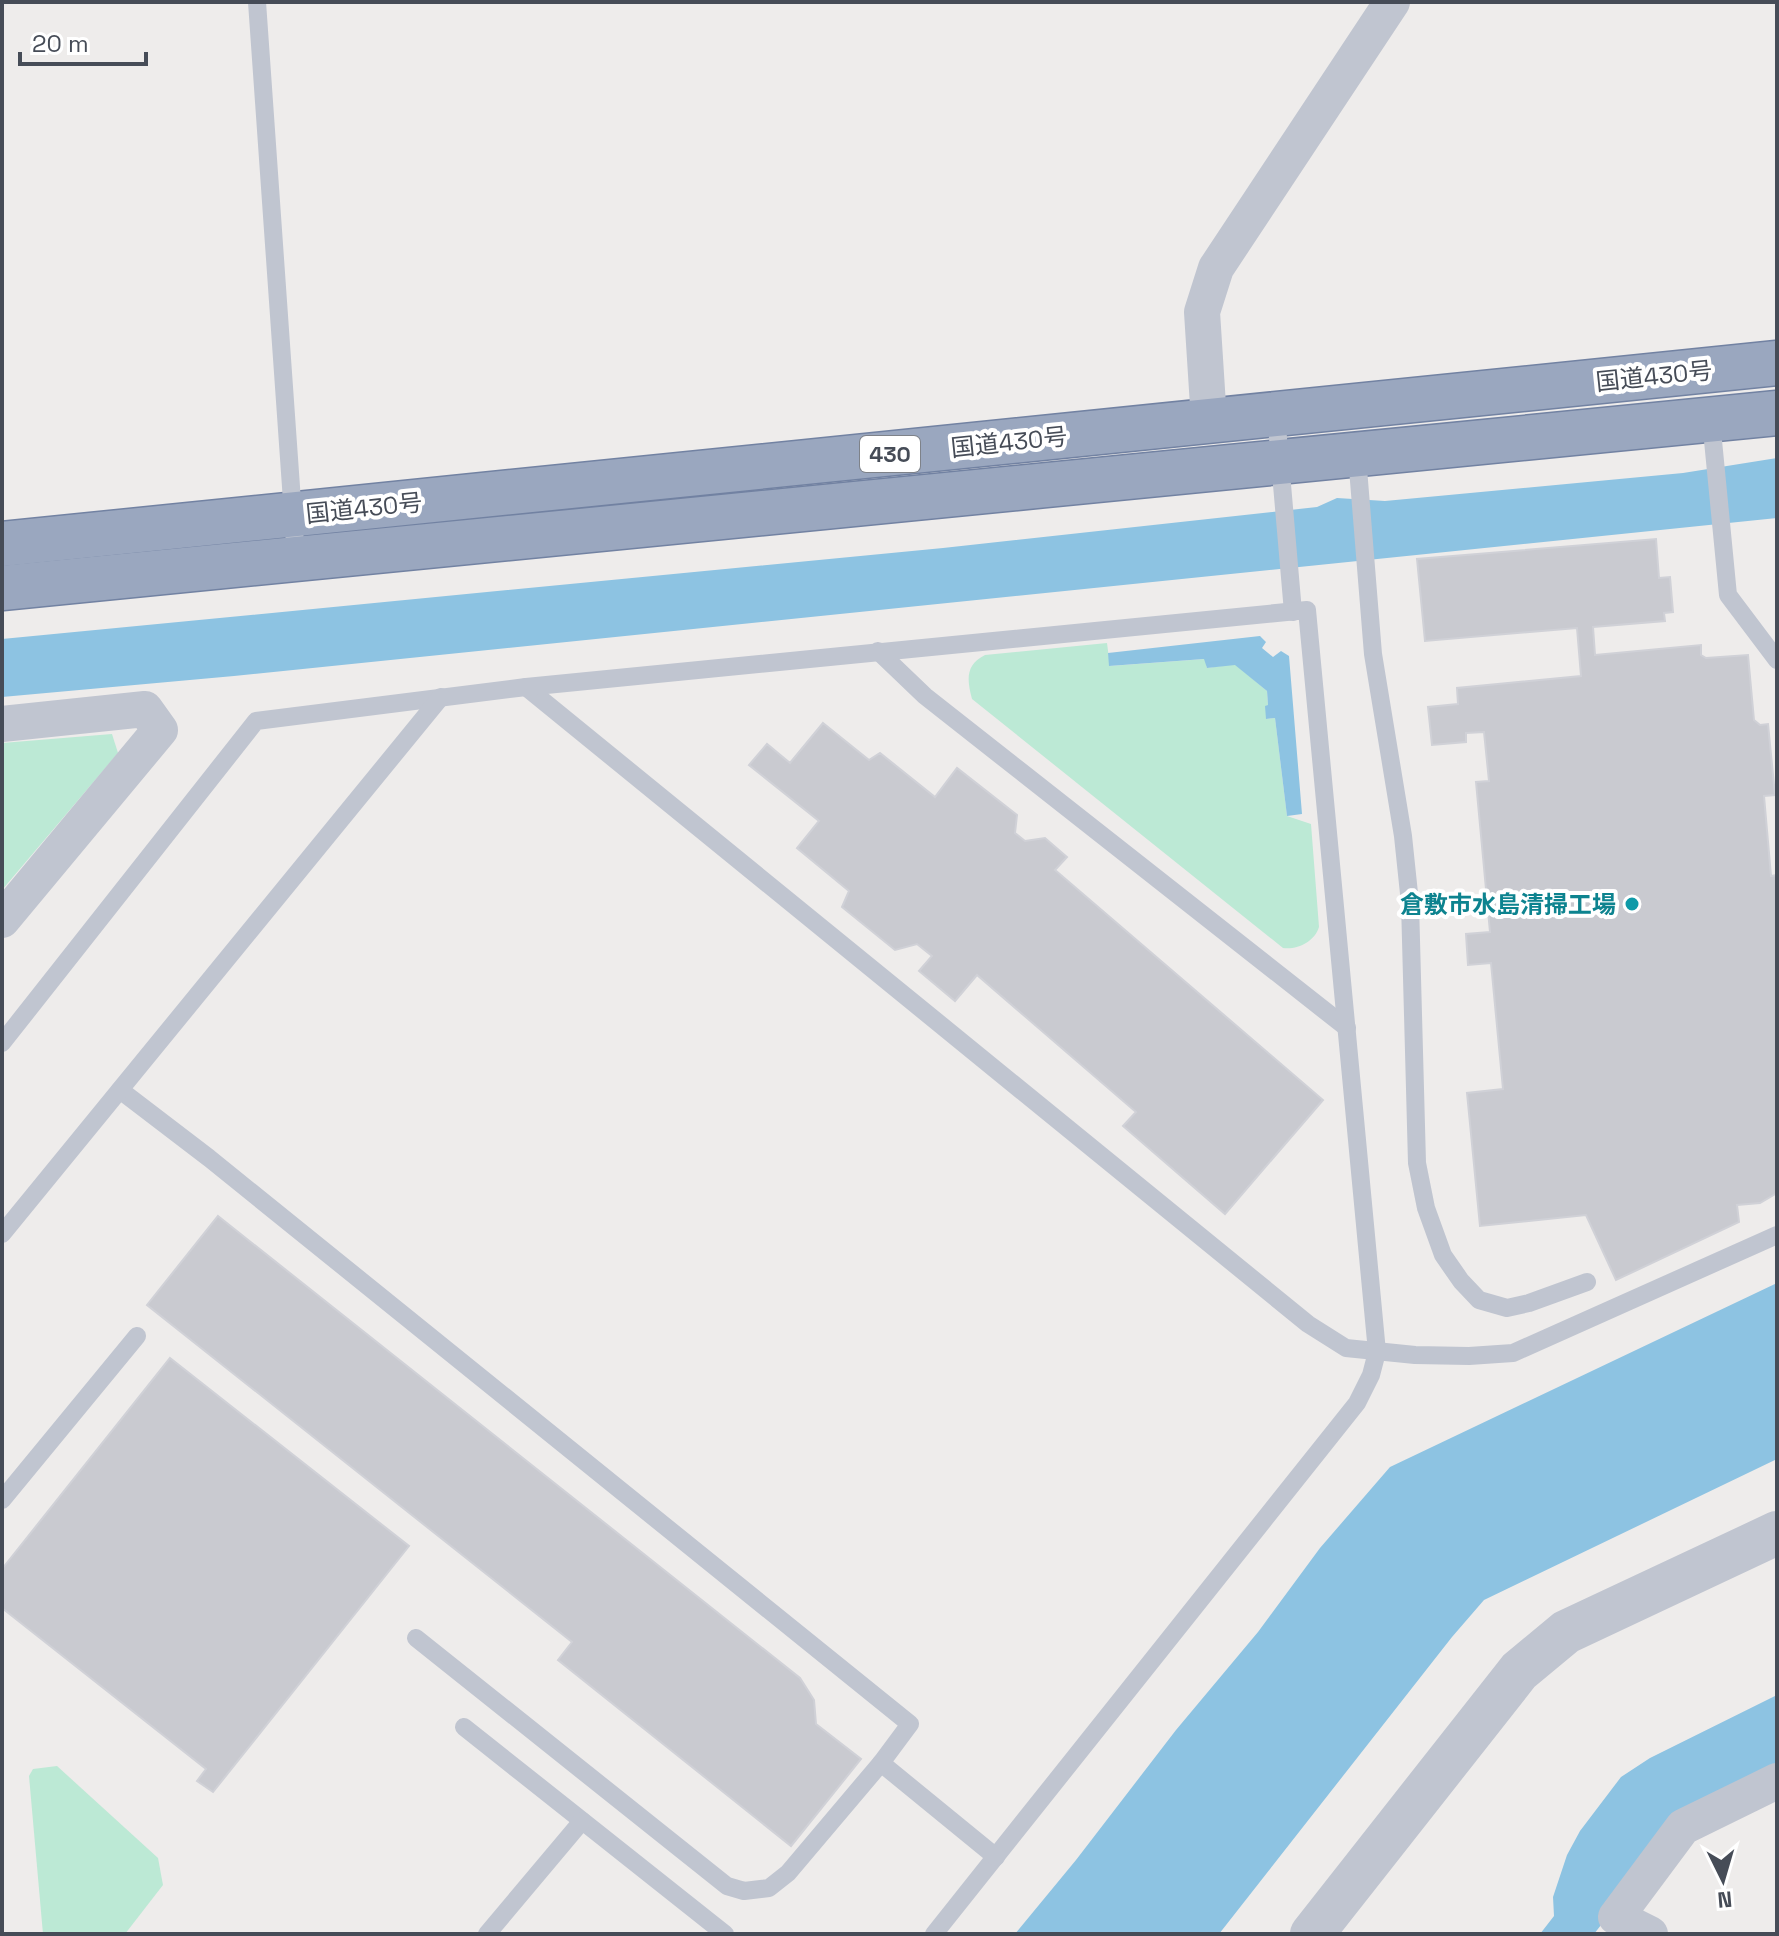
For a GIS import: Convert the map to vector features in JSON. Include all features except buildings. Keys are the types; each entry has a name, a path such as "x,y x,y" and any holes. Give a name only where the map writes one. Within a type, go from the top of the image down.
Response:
{"highway":[{"name":"国道430号","path":"2,588 294,537 1209,421 1777,363"},
{"name":"国道430号","path":"2,544 294,537 1282,485 1713,440 1777,413"}],"street":[{"path":"1209,421 1202,312 1216,268 1392,2"},
{"path":"2,724 145,709 160,730 2,920"},
{"path":"1312,1934 1519,1671 1566,1632 1777,1533"},
{"path":"1643,1933 1616,1917 1683,1827 1777,1781"}],"lane":[{"path":"257,2 294,537"},
{"path":"1276,415 1293,612"},
{"path":"1713,440 1728,595 1777,660"},
{"path":"1358,476 1373,654 1403,836 1410,903 1417,1163 1426,1208 1443,1255 1479,1300 1507,1308 1587,1282"},
{"path":"2,1043 256,721 526,687 1307,610 1377,1352 1371,1375 1357,1403 934,1934"},
{"path":"878,651 925,696 1347,1028"},
{"path":"526,687 1308,1324 1346,1348 1469,1356 1513,1353 1777,1235"},
{"path":"2,1234 441,697"},
{"path":"120,1090 209,1158 910,1724 788,1873 769,1888 744,1891 727,1886 416,1638"},
{"path":"2,1500 137,1336"},
{"path":"464,1727 725,1934"},
{"path":"881,1763 996,1857"},
{"path":"487,1934 582,1821"}],"green space":[{"path":"1107,643 1110,666 1205,659 1207,668 1235,664 1267,691 1266,719 1275,718 1287,816 1311,824 1319,927 1305,944 1283,948 972,699 969,674 974,663 985,655"},
{"path":"112,734 118,753 2,890 2,743"},
{"path":"57,1766 158,1858 163,1885 125,1934 43,1934 29,1776 33,1769"}],"water":[{"path":"1777,458 1777,518 2,697 2,639 943,548 1317,507 1337,498 1385,501 1683,473"},
{"path":"1260,636 1266,642 1262,648 1273,657 1281,651 1289,656 1302,814 1287,816 1275,718 1266,719 1267,691 1235,665 1207,668 1204,659 1109,666 1108,653"},
{"path":"1777,1283 1777,1459 1484,1600 1219,1934 1015,1934 1176,1730 1258,1632 1320,1548 1390,1467"},
{"path":"1777,1695 1777,1770 1688,1813 1594,1934 1540,1934 1554,1916 1553,1897 1567,1855 1580,1831 1621,1777 1650,1758"}],"place":[{"name":"倉敷市水島清掃工場","path":"1632,904"}]}
